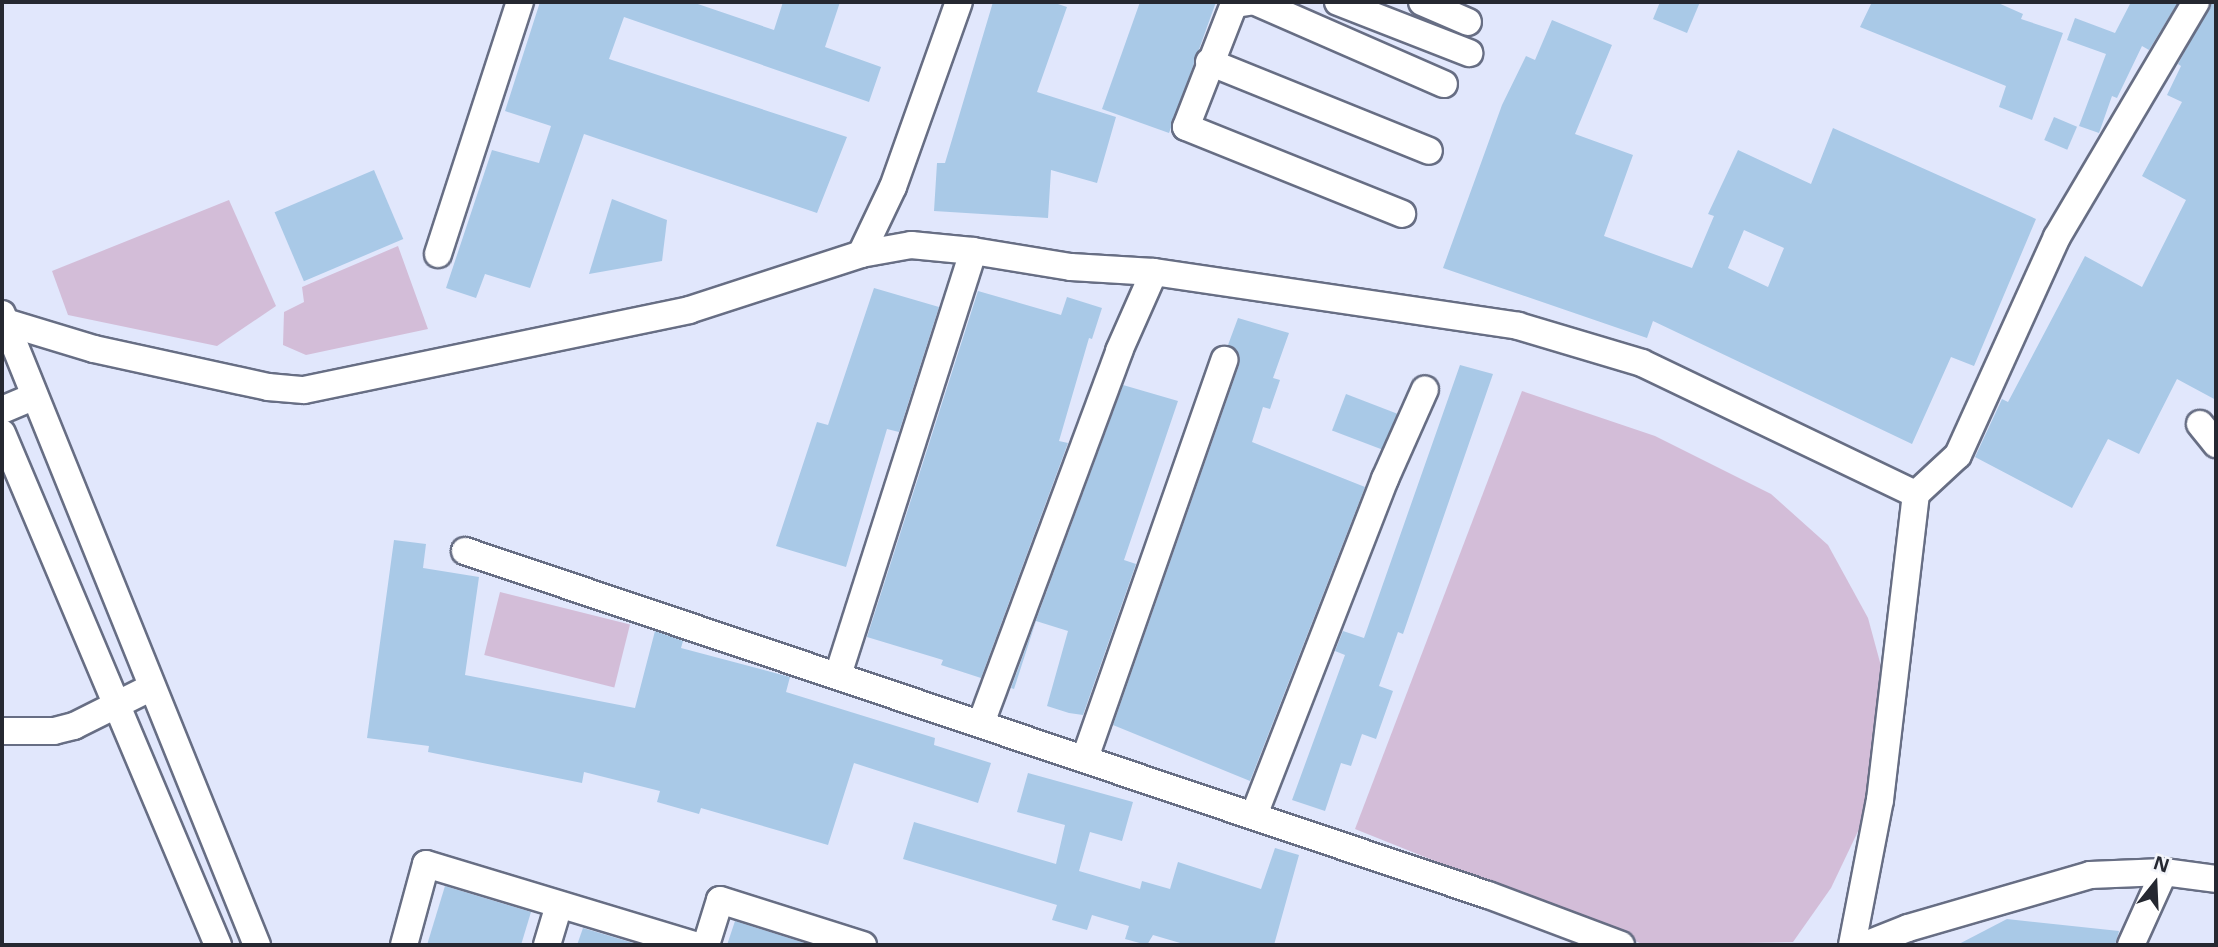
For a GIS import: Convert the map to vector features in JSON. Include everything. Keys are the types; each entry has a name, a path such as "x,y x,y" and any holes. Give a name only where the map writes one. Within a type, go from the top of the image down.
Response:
{"street":[{"path":"438,254 520,2"},
{"path":"861,254 893,187 959,2"},
{"path":"1250,2 1234,4 1209,62 1186,127 1402,214"},
{"path":"1256,2 1444,84"},
{"path":"1338,2 1469,53"},
{"path":"1422,2 1468,22"},
{"path":"1852,945 1880,800 1916,494 1958,455 2057,237 2196,2"},
{"path":"1209,62 1429,151"},
{"path":"3,318 94,349 268,387 304,390 689,310 861,254 911,246 973,251 1071,267 1154,272 1518,326 1642,363 1916,494"},
{"path":"838,675 973,251"},
{"path":"981,723 1119,351 1154,272"},
{"path":"3,318 257,945"},
{"path":"1084,758 1224,360"},
{"path":"1254,815 1425,390"},
{"path":"2,410 33,397"},
{"path":"2,433 218,945"},
{"path":"465,551 1254,815 1621,945"},
{"path":"2,731 54,731 152,687"},
{"path":"404,945 426,864 694,945"},
{"path":"2131,945 2164,872"},
{"path":"1865,945 1918,937 2090,875 2164,872 2216,879"},
{"path":"706,945 720,901 863,945"},
{"path":"547,945 559,905"}],"shaded area":[{"path":"229,200 276,306 217,346 68,315 52,271"},
{"path":"398,246 428,329 306,355 283,345 284,312 304,302 302,287"},
{"path":"1522,391 1655,436 1771,494 1828,545 1868,618 1881,666 1890,764 1831,888 1793,942 1645,945 1355,829"},
{"path":"500,592 630,624 614,687 484,655"}],"building":[{"path":"540,2 692,2 774,30 783,2 840,2 825,47 881,67 869,102 624,17 609,59 847,137 817,213 584,134 530,288 485,274 476,298 446,288 492,150 539,163 551,126 505,111"},
{"path":"993,2 1052,2 1067,7 1037,92 1116,117 1097,183 1051,170 1048,218 934,211 937,163 945,163"},
{"path":"1140,2 1216,2 1169,133 1102,109"},
{"path":"1660,2 1700,2 1687,33 1653,19"},
{"path":"1872,2 1996,2 2023,14 2021,19 2063,33 2032,120 1999,107 2006,86 1860,27"},
{"path":"2131,2 2178,2 2149,50 2142,46 2117,98 2112,96 2099,133 2079,126 2106,54 2067,40 2075,18 2115,33"},
{"path":"2212,2 2216,2 2216,400 2177,379 2139,454 2108,439 2072,508 1975,457 2002,399 2008,402 2085,256 2142,287 2186,200 2142,176 2182,102 2167,95 2181,66 2178,64"},
{"path":"1552,20 1612,45 1575,134 1633,155 1604,236 1692,268 1714,216 1708,214 1738,150 1811,184 1833,128 2036,219 1974,366 1951,357 1912,444 1653,321 1647,338 1443,268 1502,105 1526,56 1535,60","holes":["1744,230 1784,248 1768,287 1728,268"]},
{"path":"2054,117 2077,127 2067,150 2044,140"},
{"path":"374,170 403,239 304,281 275,212"},
{"path":"612,199 667,220 662,261 589,274"},
{"path":"874,288 939,307 899,432 887,429 846,567 776,546 817,422 828,425"},
{"path":"978,291 1061,315 1067,297 1102,308 1092,339 1089,338 1059,441 1068,443 981,678 941,665 943,660 867,637"},
{"path":"1238,318 1289,333 1273,378 1280,380 1270,409 1263,407 1252,442 1365,487 1250,781 1113,725 1239,365 1236,350 1228,345"},
{"path":"1460,365 1493,374 1403,634 1398,632 1379,686 1393,691 1376,739 1362,734 1351,766 1341,763 1325,811 1292,800 1345,655 1335,651 1343,631 1364,638"},
{"path":"1123,385 1178,401 1124,560 1136,564 1083,715 1069,713 1047,706 1068,631 1036,621 1014,689 1011,688"},
{"path":"1346,394 1397,414 1383,450 1332,430"},
{"path":"394,540 426,544 423,568 479,577 465,675 635,708 655,631 683,641 681,648 790,677 786,692 935,738 934,745 991,763 978,803 854,763 828,845 701,808 699,814 657,802 660,791 584,772 582,783 428,752 429,746 367,738"},
{"path":"1028,773 1133,802 1122,841 1090,832 1079,871 1140,889 1142,881 1170,889 1178,862 1261,889 1275,848 1299,855 1274,945 1187,945 1153,935 1147,945 1125,939 1129,926 1092,915 1087,930 1052,920 1057,905 903,859 914,822 1056,864 1065,825 1017,812"},
{"path":"445,886 531,912 521,945 427,945"},
{"path":"2007,919 2119,931 2115,945 1957,945"},
{"path":"735,921 811,945 727,945"},
{"path":"583,928 640,945 577,945"}]}
